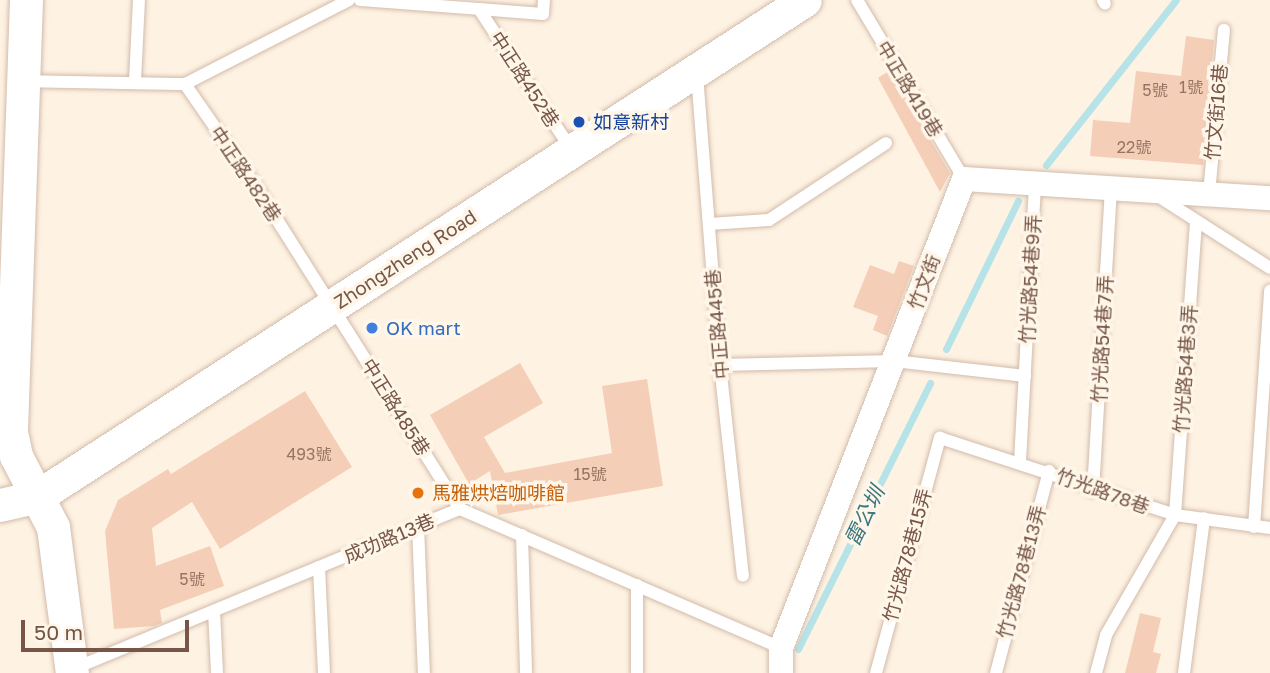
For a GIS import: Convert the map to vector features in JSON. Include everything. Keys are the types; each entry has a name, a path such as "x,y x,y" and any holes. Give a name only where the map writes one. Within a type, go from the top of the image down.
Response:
{"street":[{"path":"26,0 6,374 16,456 53,527 72,671"},
{"name":"Zhongzheng Road","path":"0,505 38,496 805,0"},
{"path":"964,179 1270,198"},
{"name":"竹文街","path":"781,673 781,648 964,179"}],"lane":[{"path":"135,81 139,0"},
{"path":"23,81 185,84 349,0"},
{"path":"360,0 436,3 543,14 544,0"},
{"name":"中正路419巷","path":"857,0 964,179"},
{"name":"中正路452巷","path":"479,9 572,151"},
{"name":"竹文街16巷","path":"1209,194 1224,30"},
{"name":"中正路445巷","path":"697,70 720,365 743,576"},
{"name":"中正路482巷","path":"185,84 332,306"},
{"path":"709,224 769,220 886,143"},
{"name":"竹光路54巷9弄","path":"1020,462 1035,183"},
{"name":"竹光路54巷7弄","path":"1093,491 1111,187"},
{"path":"1149,190 1270,268"},
{"name":"竹光路54巷3弄","path":"1175,515 1196,222"},
{"path":"1254,527 1270,291"},
{"name":"中正路485巷","path":"332,306 460,509"},
{"path":"720,365 894,361 1025,376"},
{"name":"竹光路78巷","path":"940,438 1049,471 1093,491 1175,515 1270,528"},
{"name":"竹光路78巷15弄","path":"876,673 940,438"},
{"name":"竹光路78巷13弄","path":"996,673 1049,471"},
{"path":"460,509 781,648"},
{"name":"成功路13巷","path":"72,671 460,509"},
{"path":"1096,673 1106,635 1175,515"},
{"path":"1184,673 1204,518"},
{"path":"418,526 424,673"},
{"path":"522,535 526,673"},
{"path":"319,567 324,673"},
{"path":"637,585 638,673"},
{"path":"214,611 217,673"}],"building":[{"path":"1186,36 1214,40 1203,165 1090,156 1093,120 1130,123 1136,71 1181,76"},
{"path":"889,71 950,173 940,192 878,78"},
{"path":"899,261 914,266 887,336 873,330 878,316 853,307 870,265 894,274"},
{"path":"520,363 543,403 484,437 505,473 612,453 602,386 647,379 663,486 498,515 490,471 469,484 430,415"},
{"path":"305,391 352,467 220,549 192,502 152,528 156,566 210,546 224,586 160,610 162,623 114,629 105,531 118,500 168,469 171,474"},
{"path":"1140,613 1161,618 1153,652 1161,654 1156,673 1125,673"}],"waterway":[{"name":"雷公圳","path":"1046,165 1176,0"},
{"name":"雷公圳","path":"946,349 1018,201"},
{"name":"雷公圳","path":"798,649 930,383"}],"place":[{"name":"如意新村","path":"579,122"},
{"name":"OK mart","path":"372,328"},
{"name":"馬雅烘焙咖啡館","path":"418,493"}]}
